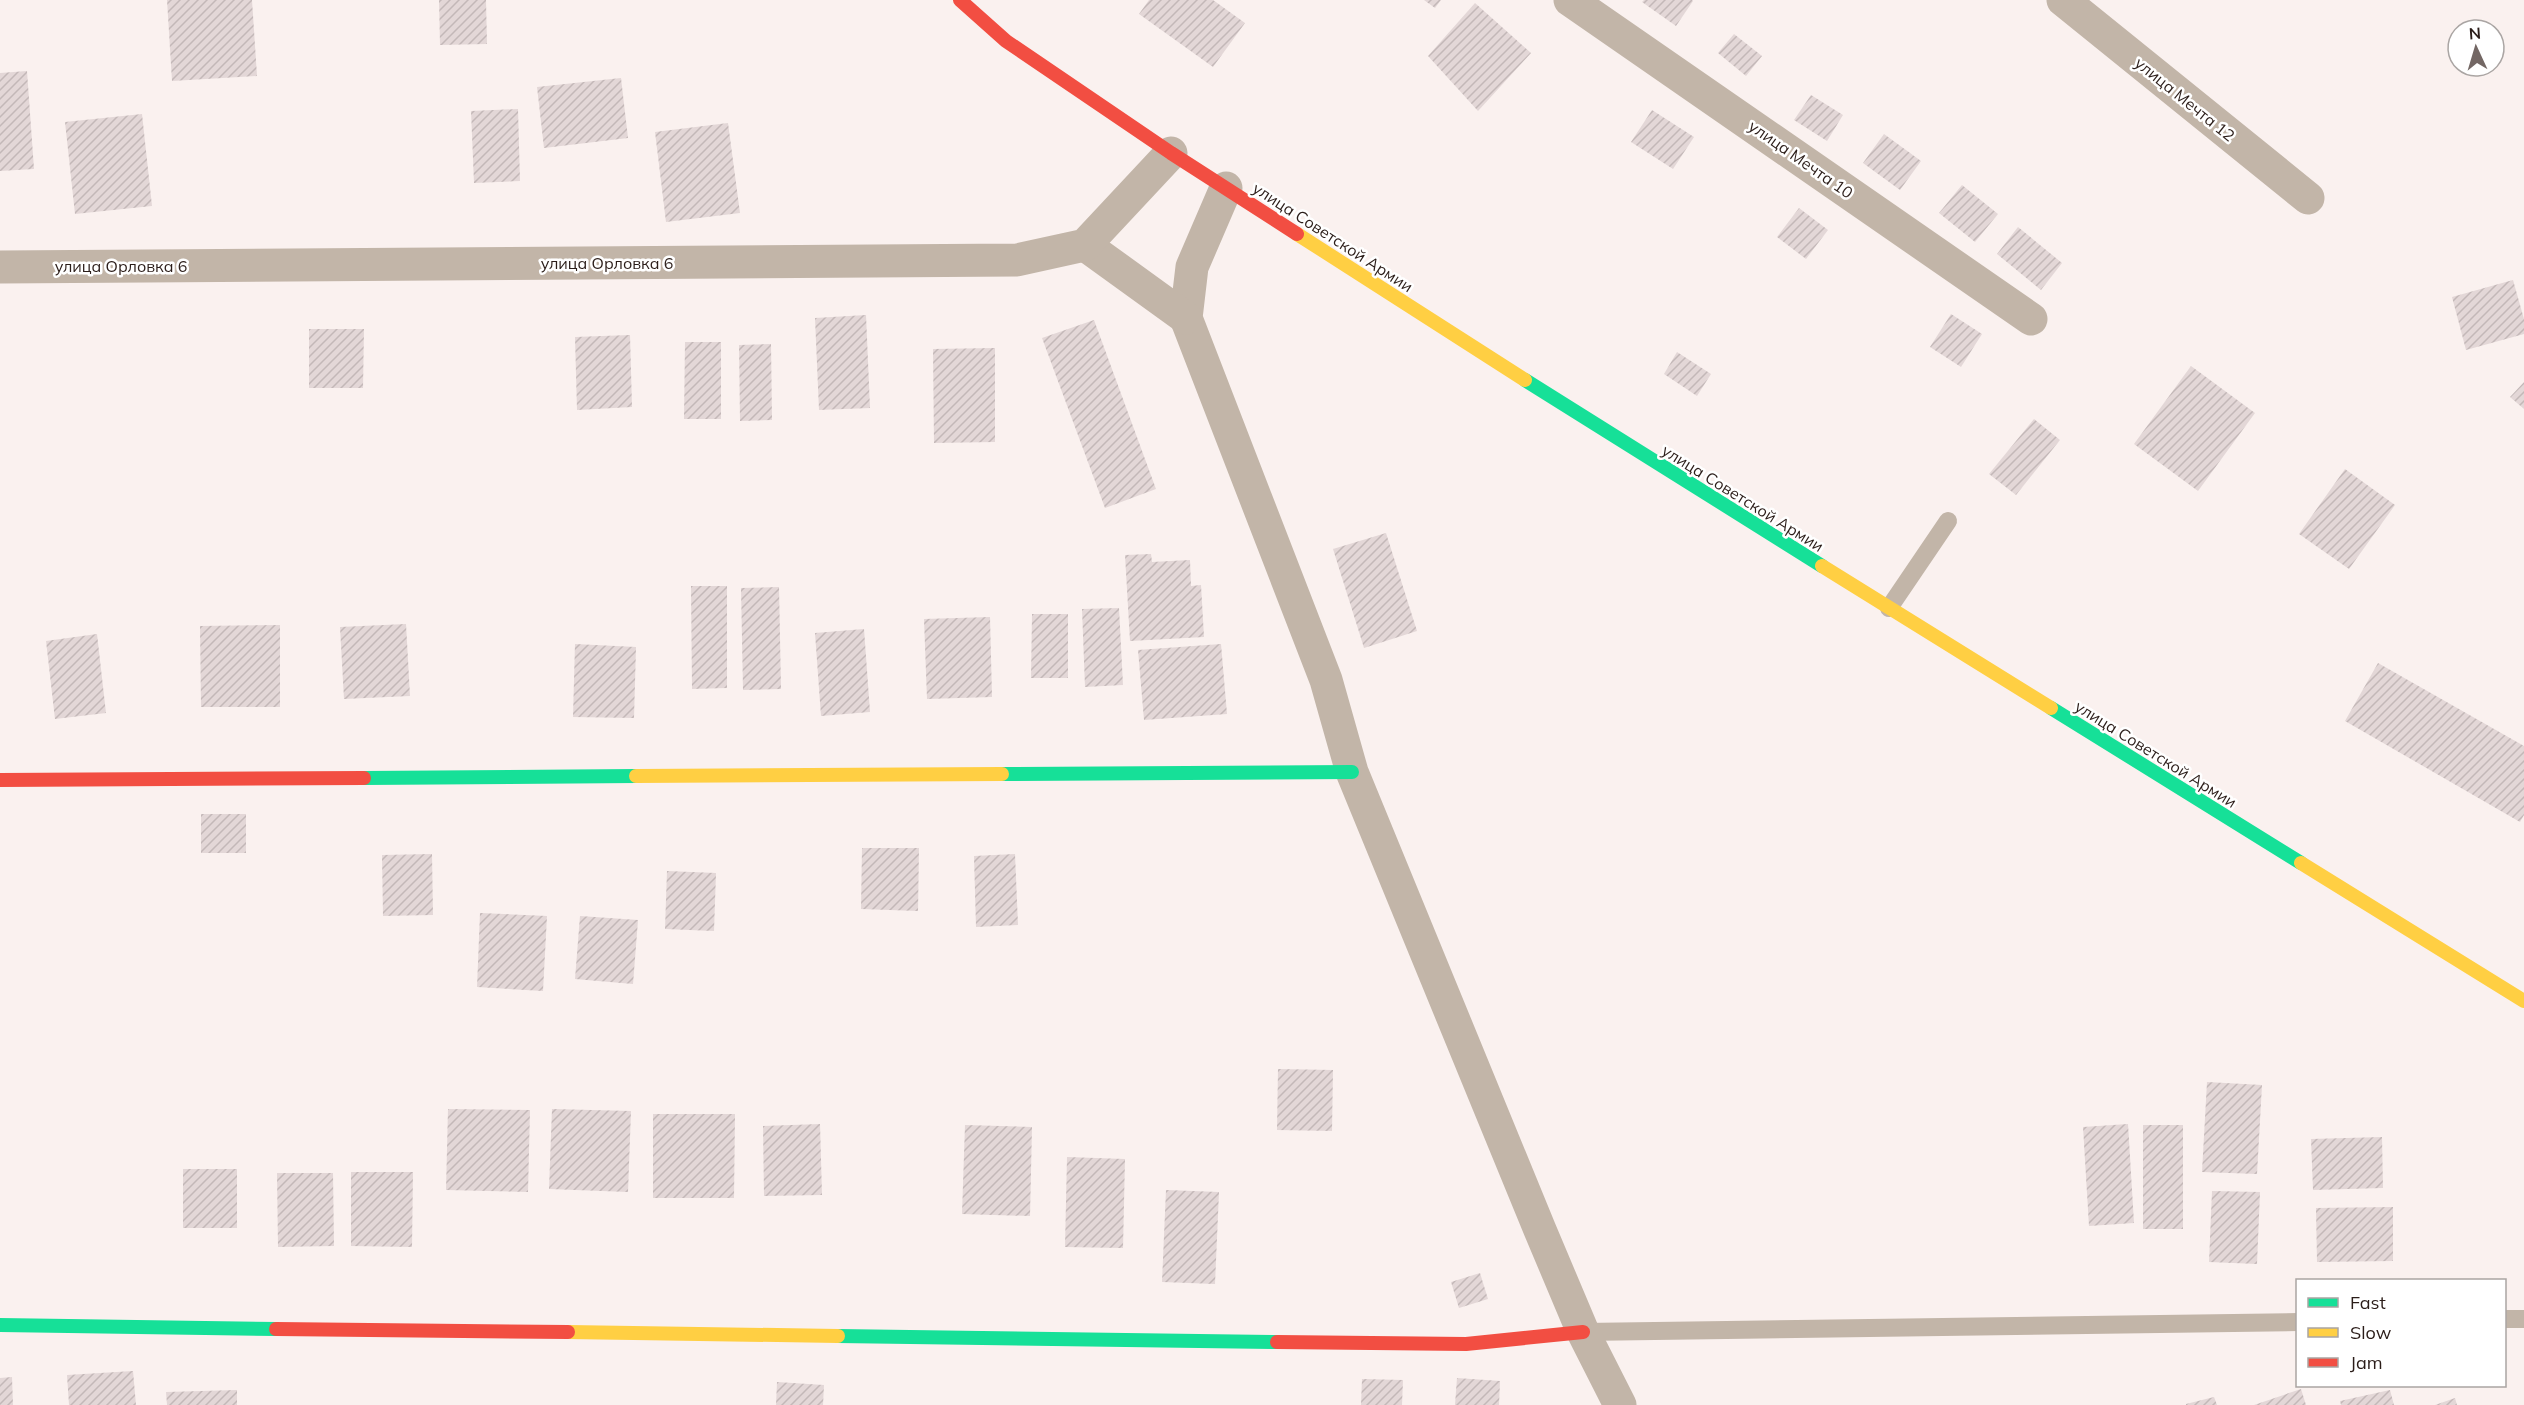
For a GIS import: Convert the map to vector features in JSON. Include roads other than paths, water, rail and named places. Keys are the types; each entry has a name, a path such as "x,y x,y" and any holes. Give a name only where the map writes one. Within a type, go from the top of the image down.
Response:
{"street":[{"name":"улица Советской Армии","path":"960,0 1006,41 1171,153 1630,447 2524,1001"},
{"name":"улица Мечта 10","path":"1570,0 2031,319"},
{"name":"улица Мечта 12","path":"2063,0 2308,198"},
{"path":"1171,153 1085,245 1186,318"},
{"path":"1226,188 1192,267 1186,318 1326,680 1352,772 1583,1332 1620,1405"},
{"name":"улица Орловка 6","path":"0,267 1017,260 1085,245"},
{"path":"0,780 1352,772"},
{"path":"0,1325 1466,1344 1583,1332"}],"lane":[{"path":"1889,608 1948,521"},
{"path":"2506,1319 2524,1319"},
{"path":"1583,1332 2296,1322"}]}
